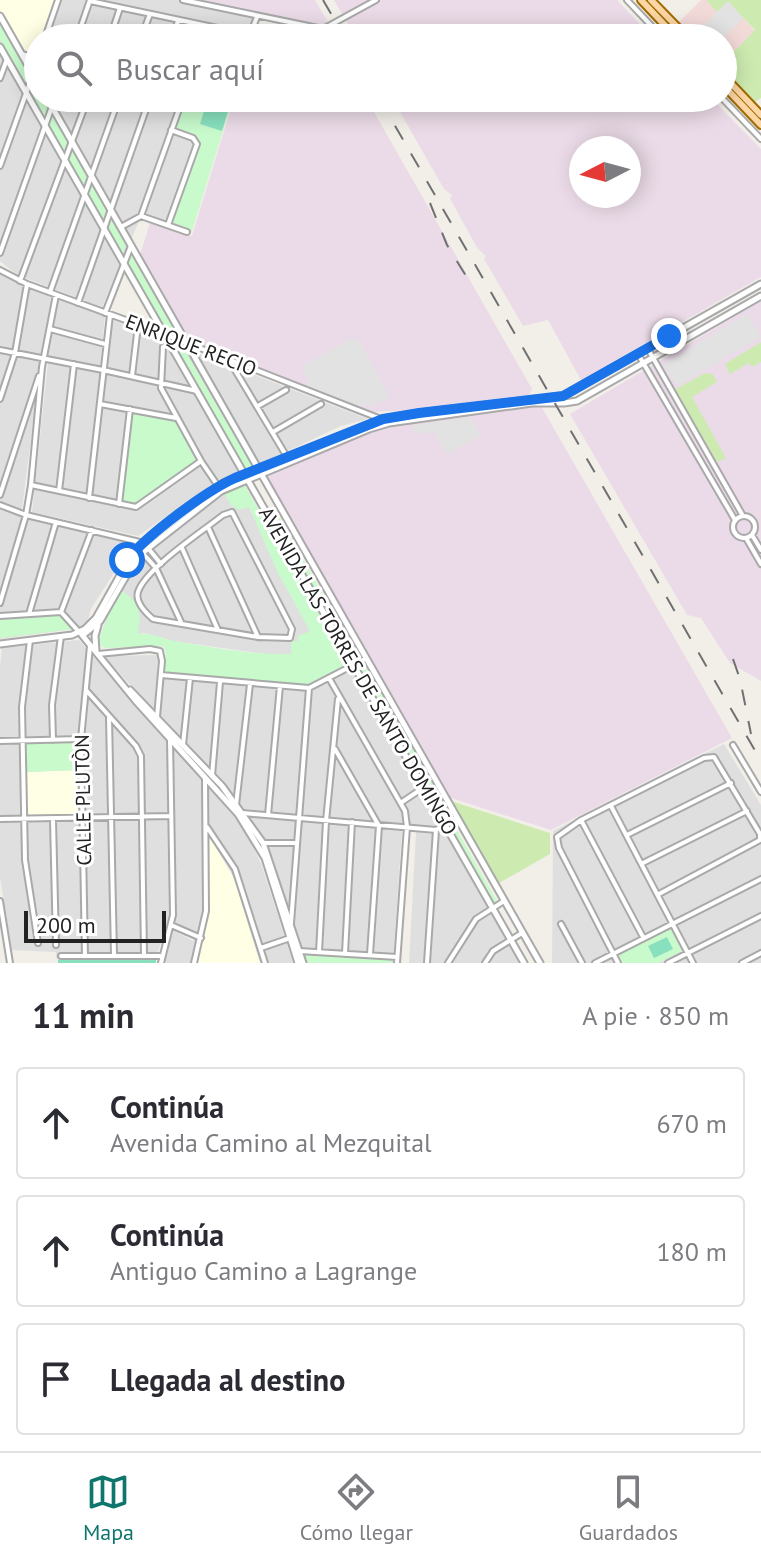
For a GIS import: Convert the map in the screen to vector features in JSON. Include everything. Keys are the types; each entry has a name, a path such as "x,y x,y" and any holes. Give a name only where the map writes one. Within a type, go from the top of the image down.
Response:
{"main road":[{"path":"641,0 664,24"},
{"path":"651,0 674,24"},
{"path":"737,90 761,115"},
{"path":"737,100 761,125"}],"street":[{"path":"50,24 58,0"},
{"path":"82,24 90,0 195,24"},
{"path":"183,0 298,24"},
{"path":"332,24 376,0"},
{"path":"627,0 650,24"},
{"path":"115,24 120,8"},
{"path":"146,24 150,14"},
{"path":"0,16 24,58"},
{"path":"254,24 257,16"},
{"path":"177,24 178,20"},
{"name":"AVENIDA LAS TORRES DE SANTO DOMINGO","path":"0,47 24,89"},
{"path":"0,78 7,59"},
{"path":"0,166 24,102"},
{"name":"AVENIDA LAS TORRES DE SANTO DOMINGO","path":"37,112 524,963"},
{"path":"0,253 50,112"},
{"name":"AVENIDA LAS TORRES DE SANTO DOMINGO","path":"55,112 540,963"},
{"path":"20,281 83,112"},
{"path":"0,495 42,367 53,294 114,112"},
{"path":"78,303 145,112"},
{"path":"121,227 141,216 178,112"},
{"path":"735,112 761,139"},
{"path":"168,225 197,144 193,138 171,130"},
{"path":"141,216 187,232"},
{"path":"89,498 108,314 131,246"},
{"name":"ENRIQUE RECIO","path":"0,270 27,284 186,342 385,422"},
{"path":"0,399 15,353 27,284"},
{"path":"259,472 287,457 419,413 556,397 586,384 761,284"},
{"path":"0,644 83,634 96,622 141,546 219,488 385,422 532,403 577,401 761,296"},
{"path":"132,376 138,325"},
{"path":"50,329 106,345"},
{"path":"163,347 161,384 177,418 219,488"},
{"path":"648,349 743,516"},
{"path":"0,350 197,391"},
{"path":"638,354 735,520 733,530 736,535 749,536 761,550"},
{"path":"229,359 287,457"},
{"path":"59,491 74,364"},
{"path":"0,603 26,515 42,367"},
{"path":"586,384 591,393"},
{"path":"258,406 286,390"},
{"path":"100,404 177,418"},
{"path":"273,432 321,404"},
{"path":"119,504 130,409"},
{"path":"31,485 137,507 201,461"},
{"path":"712,479 719,475"},
{"path":"267,512 268,503 277,502"},
{"path":"0,505 141,546 158,566 182,624"},
{"path":"232,512 292,629 291,637 258,637 153,619 138,600 138,592 158,566 208,527 232,512"},
{"path":"735,520 749,517 755,529 749,536"},
{"path":"29,614 56,522"},
{"path":"208,527 258,637"},
{"path":"61,612 92,530"},
{"path":"749,536 761,564"},
{"path":"181,548 218,630"},
{"path":"0,616 61,612 83,634 170,740 238,810 265,858 300,963"},
{"path":"96,622 97,653"},
{"path":"70,635 90,643"},
{"path":"53,740 52,705 61,636"},
{"path":"30,640 23,693 25,860 38,943"},
{"name":"CALLE PLUTÒN","path":"85,956 81,739 90,643"},
{"path":"97,653 158,650 162,655 157,717"},
{"path":"161,675 309,688 365,659"},
{"path":"183,745 190,678"},
{"path":"299,951 370,954 397,960 407,827 402,802 329,678"},
{"path":"212,776 220,681"},
{"path":"238,810 250,684"},
{"path":"268,815 280,686"},
{"path":"291,925 309,688"},
{"path":"85,689 136,746 141,756 144,955"},
{"path":"129,690 212,776 263,843 291,925 300,963"},
{"path":"319,952 326,821 339,697"},
{"path":"109,717 114,955"},
{"path":"0,741 81,739"},
{"path":"161,963 171,925 170,740"},
{"path":"733,745 761,792"},
{"path":"334,747 379,826 370,954"},
{"path":"618,963 559,848 558,835 581,820 712,756 717,759 747,811 760,840 659,894"},
{"path":"194,963 206,911 205,779"},
{"path":"627,835 731,783"},
{"path":"402,802 424,787"},
{"path":"611,805 693,963"},
{"path":"238,810 436,830 457,817"},
{"path":"643,863 747,811"},
{"path":"0,819 171,816"},
{"path":"53,819 56,945"},
{"path":"581,820 643,937"},
{"path":"345,953 352,822"},
{"path":"206,826 235,869 265,963"},
{"path":"427,963 436,830"},
{"path":"263,843 296,843"},
{"path":"595,963 761,879"},
{"path":"0,901 10,963"},
{"path":"448,963 476,919 505,901"},
{"path":"668,963 761,916"},
{"path":"561,924 582,963"},
{"path":"171,925 201,938"},
{"path":"485,963 493,951 522,933"},
{"path":"261,948 290,938"},
{"path":"742,963 761,953"},
{"path":"61,956 161,956"}],"shaded area":[{"path":"0,0 313,0 328,24 279,24 257,19 255,24 24,24 24,112 227,112 188,236 140,219 102,307 17,275 0,261"},
{"path":"0,0 54,0 46,24 24,24 24,54 0,12"},
{"path":"199,0 315,0 328,22 313,24"},
{"path":"334,0 617,0 640,24 348,24"},
{"path":"701,0 706,0 717,12 728,1 755,31 737,49 737,24 678,23"},
{"path":"728,1 743,18 737,24 705,24"},
{"path":"230,112 374,112 532,389 529,395 370,412 187,340 140,255 150,223 192,236"},
{"path":"400,112 725,112 761,149 761,277 581,380 548,320 523,326 484,259 486,256 478,249 450,199 452,195 444,189"},
{"path":"0,273 30,288 105,315 100,367 45,356 40,369 21,517 133,543 91,609 86,627 0,639"},
{"path":"761,301 761,681 730,663 701,618 687,615 570,414"},
{"path":"747,314 761,337 677,386 663,365"},
{"path":"111,319 368,419 341,426 220,479 138,536 32,512 48,362 106,374"},
{"path":"352,338 354,341 358,339 390,397 371,407 369,403 362,407 306,385 308,379 301,367"},
{"path":"541,406 732,738 551,830 451,798 266,477 355,438 396,425"},
{"path":"471,417 481,436 447,454 434,432 414,434 413,425"},
{"path":"245,486 340,653 272,655 173,641 145,633 99,639 137,557 216,496"},
{"path":"79,640 241,824 261,863 293,963 163,963 162,954 173,930 193,941 196,931 169,923 156,956 56,958 56,952 12,950 0,877 2,648"},
{"path":"158,655 157,677 310,690 352,670 440,822 433,827 400,825 242,809 104,656"},
{"path":"724,744 761,805 761,963 552,963 553,831"},
{"path":"77,770 78,814 26,815 26,772"},
{"path":"248,816 402,830 393,963 305,963 270,850"},
{"path":"443,827 519,963 409,963 416,832 430,834"},
{"path":"208,834 234,878 260,963 196,963 207,909"}],"green space":[{"path":"706,0 761,0 761,98 755,102 737,83 737,49 755,30 728,2 717,12"},
{"path":"0,19 24,62 24,80 0,39"},
{"path":"181,112 229,112 192,231 173,222 200,144 196,136 175,127"},
{"path":"204,112 228,112 222,131 200,124"},
{"path":"52,114 68,141 63,154 47,126"},
{"path":"72,149 87,175 83,187 67,162"},
{"path":"90,180 106,209 103,223 86,193"},
{"path":"110,216 126,244 122,257 106,228"},
{"path":"130,250 180,338 165,331 125,263"},
{"path":"761,342 761,362 752,367 749,363 730,374 725,364"},
{"path":"175,344 183,347 253,468 243,471"},
{"path":"705,373 713,374 717,382 692,397 726,458 717,462 674,390"},
{"path":"130,414 174,420 196,457 195,462 133,506 121,500"},
{"path":"245,486 347,664 306,685 164,672 166,652 163,646 101,646 99,639 119,589 138,608 138,634 233,650 291,654 291,641 298,641 298,636 310,631 278,573 249,507 239,510 231,505 224,493"},
{"path":"274,508 358,657 354,659 270,511"},
{"path":"57,613 74,629 0,638 0,619"},
{"path":"364,666 450,813 443,817 359,669"},
{"path":"76,742 77,770 26,772 26,744"},
{"path":"451,801 550,833 550,854 499,883"},
{"path":"454,825 497,901 493,903 450,827"},
{"path":"670,928 682,951 658,963 621,963 617,954"},
{"path":"667,937 673,949 654,958 648,946"},
{"path":"303,955 390,960 393,963 304,963"},
{"path":"156,959 156,963 58,963 58,960"}],"railway":[{"path":"323,0 337,24"},
{"path":"387,112 761,761"},
{"path":"430,203 447,245 471,284"},
{"path":"733,659 751,734"}],"route":[{"path":"127,560 144,543 218,486 235,478 383,419 563,396 669,336"}]}
